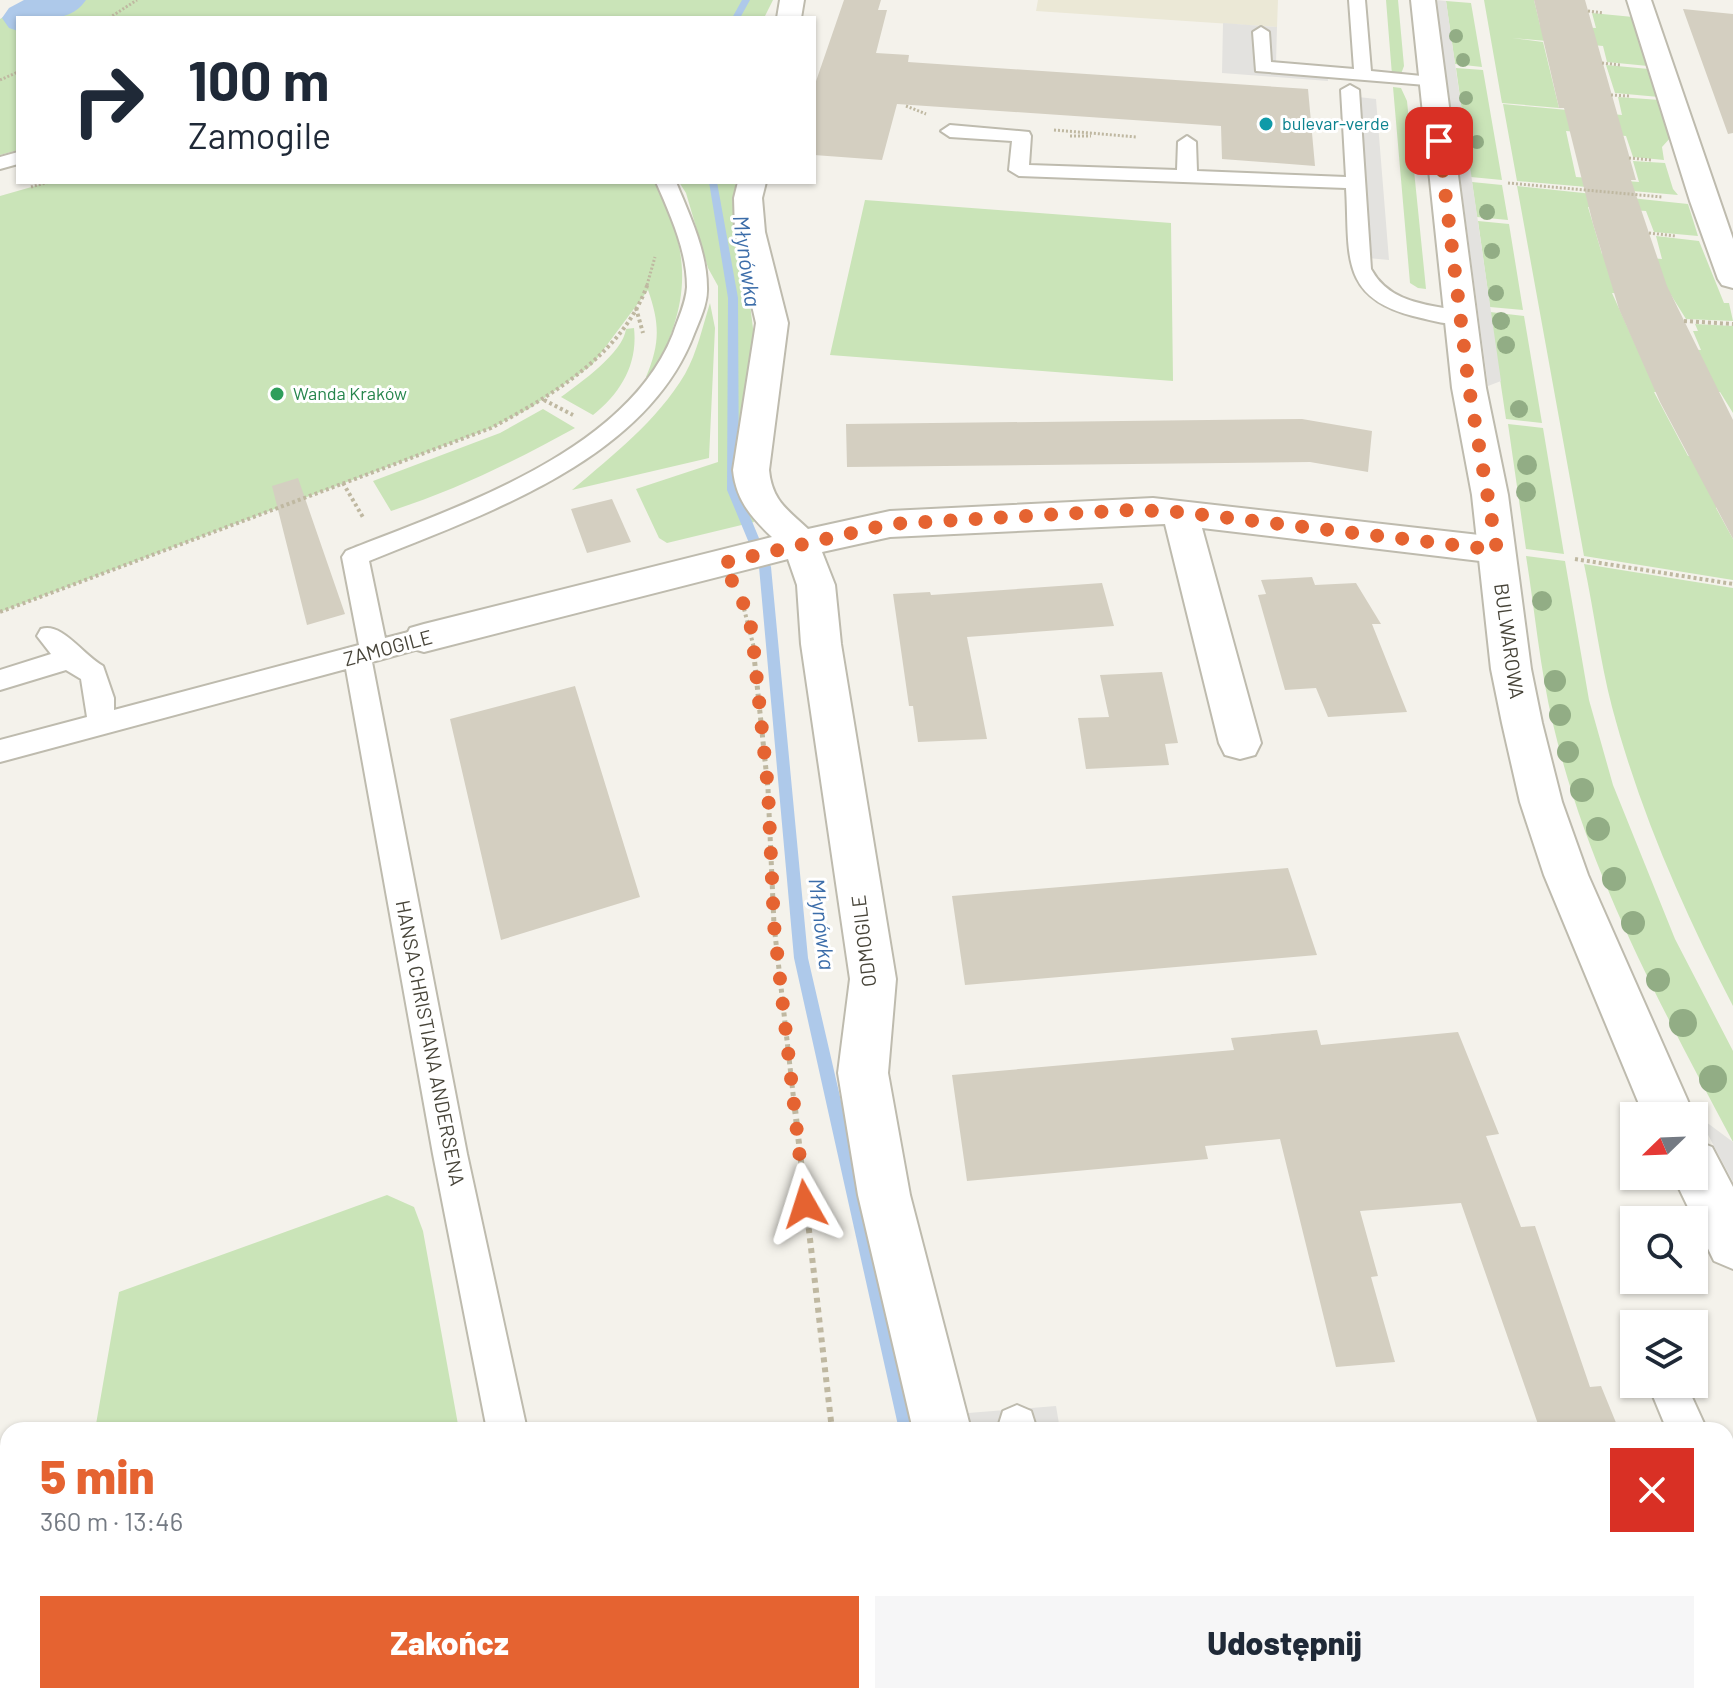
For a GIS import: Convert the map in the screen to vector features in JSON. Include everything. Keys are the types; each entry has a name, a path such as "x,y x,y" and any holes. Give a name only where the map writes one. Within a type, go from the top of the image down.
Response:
{"street":[{"name":"BULWAROWA","path":"1423,0 1469,388 1497,550 1511,669 1541,802 1592,940 1663,1102"},
{"path":"1639,0 1708,175 1733,279"},
{"name":"ODMOGILE","path":"752,184 748,198 750,232 772,323 751,470 753,489 789,546 811,565 816,585 821,644 873,979 863,1073 884,1195 940,1422"},
{"path":"789,546 873,527 906,523 1130,510 1180,512 1497,550"},
{"path":"1180,512 1240,743"},
{"name":"ZAMOGILE","path":"424,638 789,546"},
{"path":"1707,1190 1733,1242"}],"lane":[{"path":"1357,0 1356,183 1361,269 1366,281 1388,299 1408,307 1461,318"},
{"path":"1261,32 1262,67 1357,83 1432,82"},
{"path":"950,131 1022,136 1019,170 1356,183"},
{"path":"1187,142 1187,178"},
{"path":"366,654 355,557 482,505 545,472 623,421 641,406 670,369 688,331 697,288 684,224 667,184"},
{"path":"50,636 70,658 93,673 100,698 101,723"},
{"name":"ZAMOGILE","path":"0,751 424,638"},
{"name":"HANSA CHRISTIANA ANDERSENA","path":"366,654 450,1154 505,1422"},
{"path":"0,680 70,658"},
{"path":"1673,1398 1683,1422"}],"path":[{"path":"112,16 137,0"},
{"path":"1070,136 1091,137 1091,134"},
{"path":"1508,183 1671,198"},
{"path":"0,612 491,428 544,400 592,365 613,341 648,290 657,248"},
{"path":"1684,321 1733,324"},
{"path":"544,400 584,421"},
{"path":"343,483 365,521"},
{"path":"1575,559 1733,584"},
{"path":"728,561 752,632 768,789 774,925 831,1422"}],"shaded area":[{"path":"1038,0 1278,0 1277,27 1036,11"},
{"path":"1436,0 1446,1 1501,381 1488,386"},
{"path":"1223,23 1277,27 1276,64 1327,68 1328,81 1222,73"},
{"path":"1358,97 1376,99 1389,260 1368,258"},
{"path":"1708,1123 1733,1142 1733,1182 1708,1135"},
{"path":"1056,1406 1059,1422 958,1422 956,1414"}],"green space":[{"path":"30,0 773,0 765,16 16,16 16,151 0,155 0,19"},
{"path":"1386,0 1398,0 1404,66 1401,74 1392,75"},
{"path":"1484,0 1534,0 1540,25 1596,28 1592,13 1633,17 1648,66 1607,62 1603,46 1512,38 1543,42 1559,108 1502,103"},
{"path":"1446,1 1471,3 1482,67 1455,64"},
{"path":"1606,65 1649,69 1659,97 1615,93"},
{"path":"1456,68 1483,70 1502,180 1471,177"},
{"path":"1393,87 1401,88 1407,101 1426,289 1410,283"},
{"path":"1618,97 1660,100 1671,137 1662,147 1664,160 1633,157 1626,136 1566,131 1576,177 1639,182 1633,161 1665,163 1678,195 1517,181 1503,104 1622,115"},
{"path":"1472,182 1502,185 1508,220 1477,217"},
{"name":"Wanda Kraków","path":"42,184 659,184 678,239 682,280 680,299 670,336 653,377 646,377 657,334 648,290 592,365 530,408 491,428 0,612 0,196"},
{"path":"680,184 735,184 759,377 744,471 754,522 667,543 659,538 636,489 718,462 718,286 708,268 686,193"},
{"path":"1517,186 1688,204 1698,236 1654,232 1646,211 1588,207 1602,254 1662,259 1656,236 1699,241 1724,303 1729,303 1733,321 1686,319 1671,295 1612,293 1636,346 1701,350 1693,331 1698,331 1695,324 1733,326 1733,413 1720,392 1654,392 1688,456 1733,456 1716,508 1733,539 1733,580 1584,556"},
{"path":"865,200 1171,223 1173,381 830,355"},
{"path":"1478,221 1509,224 1523,310 1490,307"},
{"path":"710,303 715,328 709,458 572,490 633,436 674,391 693,357"},
{"path":"1490,312 1524,316 1542,423 1506,419"},
{"path":"634,328 633,354 626,377 603,406 593,415 561,397 609,357 626,329"},
{"path":"543,409 575,428 462,484 391,511 373,481 500,433"},
{"path":"1508,424 1543,428 1564,554 1526,549"},
{"path":"1526,556 1565,561 1589,700 1613,785 1675,939 1733,1051 1733,1142 1654,990 1586,833 1548,703"},
{"path":"1584,564 1733,588 1733,1006 1680,897 1636,785 1608,690"},
{"path":"387,1195 414,1207 423,1231 458,1422 96,1422 119,1292"}],"building":[{"path":"844,0 881,0 878,10 887,10 876,53 909,55 908,62 1308,89 1315,166 1222,159 1221,126 897,104 882,160 816,155 816,81"},
{"path":"1534,0 1585,0 1636,180 1631,180 1667,286 1733,420 1733,539 1660,402 1619,309 1593,224 1564,108 1559,108"},
{"path":"1683,9 1733,14 1733,133 1728,134"},
{"path":"1302,419 1372,431 1368,472 1310,462 847,467 846,424"},
{"path":"298,478 345,614 307,625 272,486"},
{"path":"612,499 631,542 587,553 571,509"},
{"path":"1312,577 1315,585 1356,583 1381,624 1372,624 1407,712 1328,717 1316,688 1285,690 1258,595 1266,594 1261,580"},
{"path":"1102,583 1114,626 967,637 987,739 918,742 913,706 909,706 893,594 930,592 931,595"},
{"path":"1162,672 1178,743 1165,744 1169,765 1086,769 1078,718 1109,717 1100,675"},
{"path":"575,686 640,897 501,940 450,719"},
{"path":"1288,868 1317,955 965,985 952,896"},
{"path":"1317,1030 1321,1045 1458,1032 1499,1134 1486,1136 1521,1227 1535,1226 1590,1387 1601,1386 1616,1422 1537,1422 1461,1203 1360,1211 1378,1276 1371,1277 1395,1362 1336,1367 1280,1139 1205,1146 1208,1159 967,1181 952,1075 1234,1050 1231,1038"}],"waterway":[{"path":"30,16 62,0"},
{"name":"Młynówka","path":"737,16 746,0"},
{"name":"Młynówka","path":"713,184 733,298 733,490 765,567 801,958 906,1422"}],"place":[{"name":"bulevar-verde","path":"1266,124"},
{"name":"Wanda Kraków","path":"277,394"}],"route":[{"path":"805,1204 774,925 768,789 752,632 735,582 723,563 890,524 1130,510 1180,512 1497,550 1490,495 1469,388 1439,141"}]}
